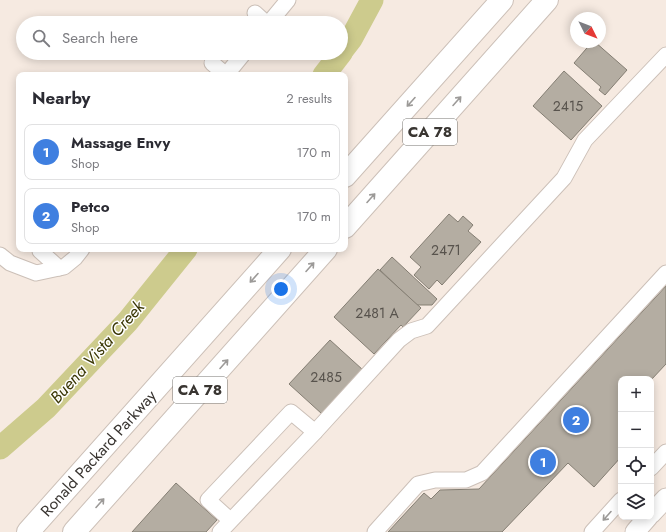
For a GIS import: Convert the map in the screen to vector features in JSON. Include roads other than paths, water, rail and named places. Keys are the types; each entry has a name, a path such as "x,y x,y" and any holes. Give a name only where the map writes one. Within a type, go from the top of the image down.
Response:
{"highway":[{"path":"465,41 497,0"},
{"name":"CA 78","path":"348,173 502,0"},
{"name":"CA 78","path":"348,224 547,0"},
{"path":"515,36 552,0"},
{"name":"Ronald Packard Parkway","path":"28,532 277,252"},
{"name":"CA 78","path":"74,532 323,252"},
{"path":"24,532 42,516"}],"main road":[{"path":"654,511 666,498"},
{"path":"635,532 645,520"}],"lane":[{"path":"273,16 286,0"},
{"path":"255,13 259,16"},
{"path":"220,532 315,432 399,340 411,331 427,326 553,191 564,178 585,140 666,55"},
{"path":"228,72 238,60"},
{"path":"212,62 223,72"},
{"path":"41,252 59,268"},
{"path":"0,255 10,263 36,273 64,267 80,252"},
{"path":"375,532 418,484 435,480 466,480 482,473 666,273"},
{"path":"230,520 208,500 290,412 315,432"},
{"path":"654,465 666,452"},
{"path":"592,532 618,503"}],"waterway":[{"name":"Buena Vista Creek","path":"348,43 372,0"},
{"name":"Buena Vista Creek","path":"326,72 336,60"},
{"name":"Buena Vista Creek","path":"0,448 46,408 128,321 184,252"}],"place":[{"name":"Petco","path":"576,420"},
{"name":"Massage Envy","path":"543,462"}]}
